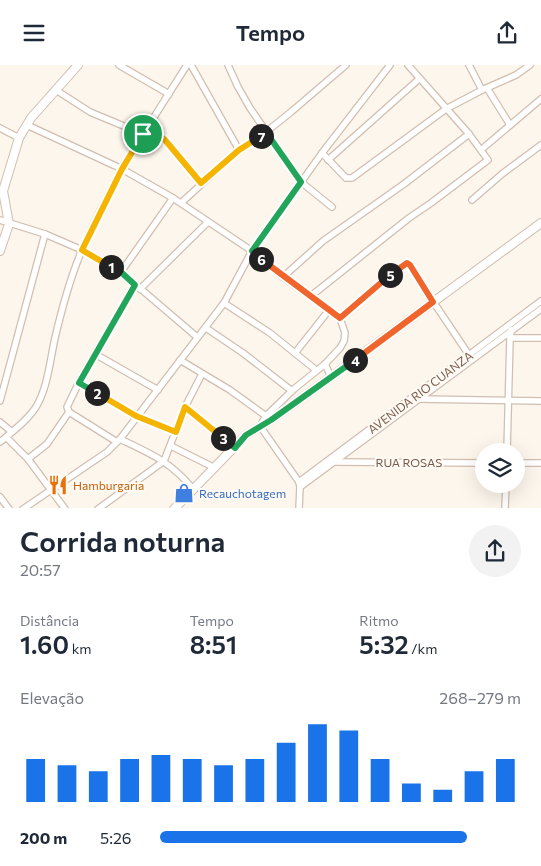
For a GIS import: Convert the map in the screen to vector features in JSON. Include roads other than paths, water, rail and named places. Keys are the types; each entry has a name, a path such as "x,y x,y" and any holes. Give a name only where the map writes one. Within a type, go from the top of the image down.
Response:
{"street":[{"path":"0,251 9,224 1,196 19,138 27,125 78,65"},
{"path":"119,65 169,94"},
{"path":"0,441 29,416 40,399 71,278 82,250 122,169 188,65 239,150"},
{"path":"228,65 238,87 266,132 301,182 332,207"},
{"path":"181,203 239,150 266,132 346,65"},
{"path":"23,508 106,452 118,441 197,337 206,328 224,303 252,251 322,153 390,65"},
{"path":"311,296 409,218 488,161 482,149 408,65"},
{"path":"469,65 510,125"},
{"path":"322,153 346,178 352,178 446,109 516,75 530,65"},
{"path":"328,160 419,79"},
{"path":"56,90 90,112 143,134"},
{"path":"482,149 541,99"},
{"path":"27,125 122,169 173,198 252,251 283,277 340,318 345,333 344,341 340,348 325,364 293,390 269,418 246,435 175,508"},
{"path":"148,127 165,140 201,183"},
{"path":"0,128 19,138"},
{"path":"283,277 323,241 404,184 469,134"},
{"path":"472,199 541,145"},
{"path":"121,272 173,198"},
{"path":"0,220 45,234 82,250 121,272 197,337"},
{"path":"193,489 177,471 164,461 118,441 69,412 67,407 95,354 137,287 208,222"},
{"path":"269,418 306,395 541,223"},
{"path":"0,401 45,234"},
{"path":"340,318 407,263 469,355"},
{"name":"AVENIDA RIO CUANZA","path":"300,485 541,301"},
{"path":"224,303 254,322 316,370"},
{"path":"300,485 334,462 415,399 541,309"},
{"path":"295,353 329,310"},
{"path":"507,443 510,338 513,323"},
{"path":"206,328 293,390 306,395"},
{"path":"510,338 541,338"},
{"path":"95,354 158,390"},
{"path":"180,360 230,390 269,418"},
{"path":"325,364 331,377"},
{"path":"99,508 164,461 185,407 202,374"},
{"path":"79,383 136,416 176,432"},
{"path":"415,399 541,401"},
{"path":"185,407 235,448"},
{"path":"28,459 47,445 69,412"},
{"path":"0,422 12,432"},
{"path":"260,426 300,485 299,508"},
{"path":"6,437 28,459 64,508"},
{"path":"171,446 215,468"},
{"name":"RUA ROSAS","path":"334,462 475,463"},
{"path":"525,463 541,463"},
{"path":"505,508 506,493"},
{"path":"0,497 8,508"}],"place":[{"name":"Hamburgaria","path":"58,485"},
{"name":"Recauchotagem","path":"184,493"}]}
